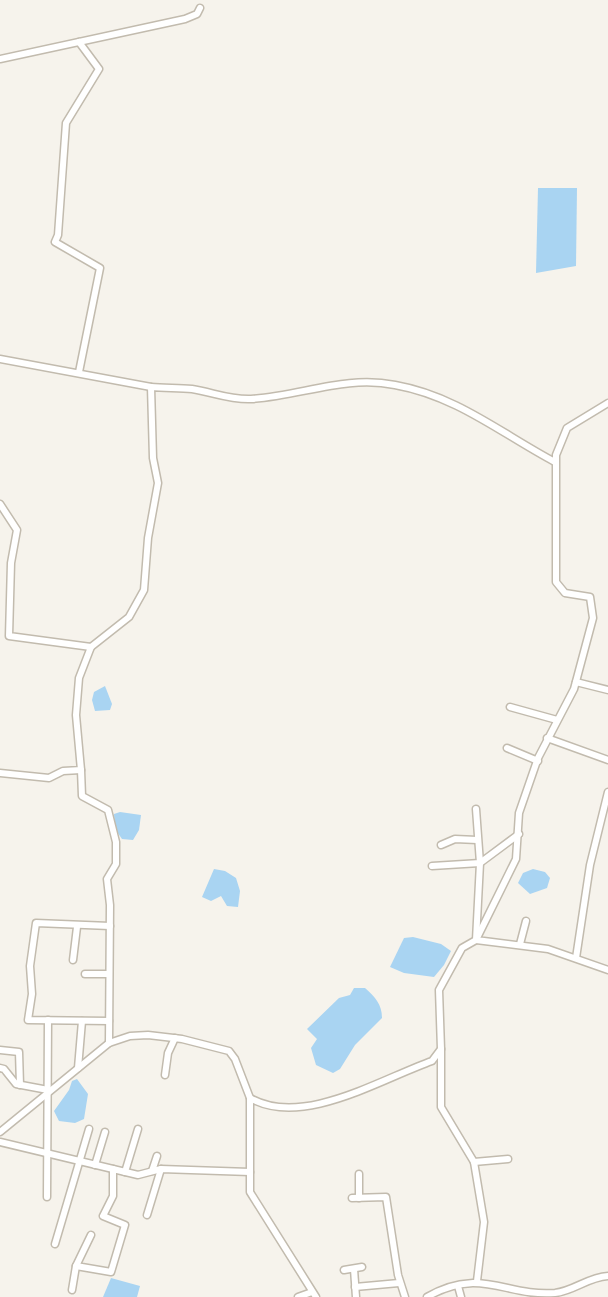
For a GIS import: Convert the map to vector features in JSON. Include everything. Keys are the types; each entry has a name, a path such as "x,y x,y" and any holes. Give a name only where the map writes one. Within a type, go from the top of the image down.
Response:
{"street":[{"path":"0,59 185,19 197,14 200,8"},
{"path":"79,42 99,69 66,123 58,235 55,242 100,268 79,372"},
{"path":"0,359 151,387 194,389 223,397 249,399 325,385 364,381 397,385 431,395 482,417 555,462"},
{"path":"109,1043 110,926 107,879 116,864 116,842 108,810 82,796 76,715 79,678 91,647 129,617 144,590 148,538 158,483 153,458 151,387"},
{"path":"477,1281 484,1222 474,1162 441,1107 439,990 462,948 476,940 511,872 516,859 519,813 548,738 576,682 593,618 590,597 565,592 556,582 555,462 559,443 567,429 608,403"},
{"path":"0,504 17,530 11,563 9,636 91,647"},
{"path":"576,682 608,690"},
{"path":"510,707 557,720"},
{"path":"548,738 608,760"},
{"path":"507,748 538,761"},
{"path":"0,774 49,778 63,771 81,770"},
{"path":"576,958 592,854 608,794"},
{"path":"476,809 480,863 476,940"},
{"path":"432,866 480,863 519,834"},
{"path":"441,845 455,839 477,840"},
{"path":"520,944 526,921"},
{"path":"109,1021 28,1020 32,994 30,966 36,923 110,926"},
{"path":"73,960 77,927"},
{"path":"476,940 520,944 576,958 608,970"},
{"path":"85,975 109,974"},
{"path":"47,1197 48,1020"},
{"path":"78,1068 82,1021"},
{"path":"0,1132 109,1043 130,1036 175,1038 229,1051 239,1067 250,1098 250,1192 314,1294 298,1297"},
{"path":"165,1075 168,1053 175,1038"},
{"path":"250,1098 263,1106 319,1104 432,1061 441,1049"},
{"path":"0,1050 19,1052 20,1085"},
{"path":"0,1068 20,1085 48,1091"},
{"path":"125,1172 138,1129"},
{"path":"55,1244 89,1130"},
{"path":"95,1165 105,1132"},
{"path":"0,1142 138,1175 161,1169 250,1172"},
{"path":"152,1171 157,1156"},
{"path":"474,1162 508,1160"},
{"path":"76,1266 111,1272 125,1225 103,1216 113,1196 113,1169"},
{"path":"147,1215 161,1169"},
{"path":"359,1174 356,1198 386,1197 399,1283 405,1297"},
{"path":"72,1290 76,1266 91,1235"},
{"path":"344,1270 362,1267"},
{"path":"354,1269 356,1297"},
{"path":"431,1296 477,1281 548,1293 558,1292 595,1276 608,1276"},
{"path":"356,1287 399,1283"},
{"path":"458,1286 461,1297"}],"water":[{"path":"538,188 577,188 576,266 536,273"},
{"path":"105,686 112,704 110,710 95,711 92,700 94,692"},
{"path":"120,812 141,815 139,830 133,840 122,839 115,829 114,814"},
{"path":"214,869 225,871 236,878 240,891 238,907 227,906 221,896 211,901 202,897"},
{"path":"533,869 545,872 550,878 547,888 530,894 518,883 523,873"},
{"path":"413,937 441,944 451,951 444,965 434,977 404,973 390,967 404,938"},
{"path":"354,988 365,988 372,995 379,1005 382,1018 355,1045 340,1069 333,1073 316,1065 311,1048 317,1039 307,1029 339,998 350,995"},
{"path":"77,1079 88,1094 84,1119 75,1123 59,1121 54,1111 69,1090 72,1081"},
{"path":"111,1278 140,1286 137,1297 103,1297"}]}
